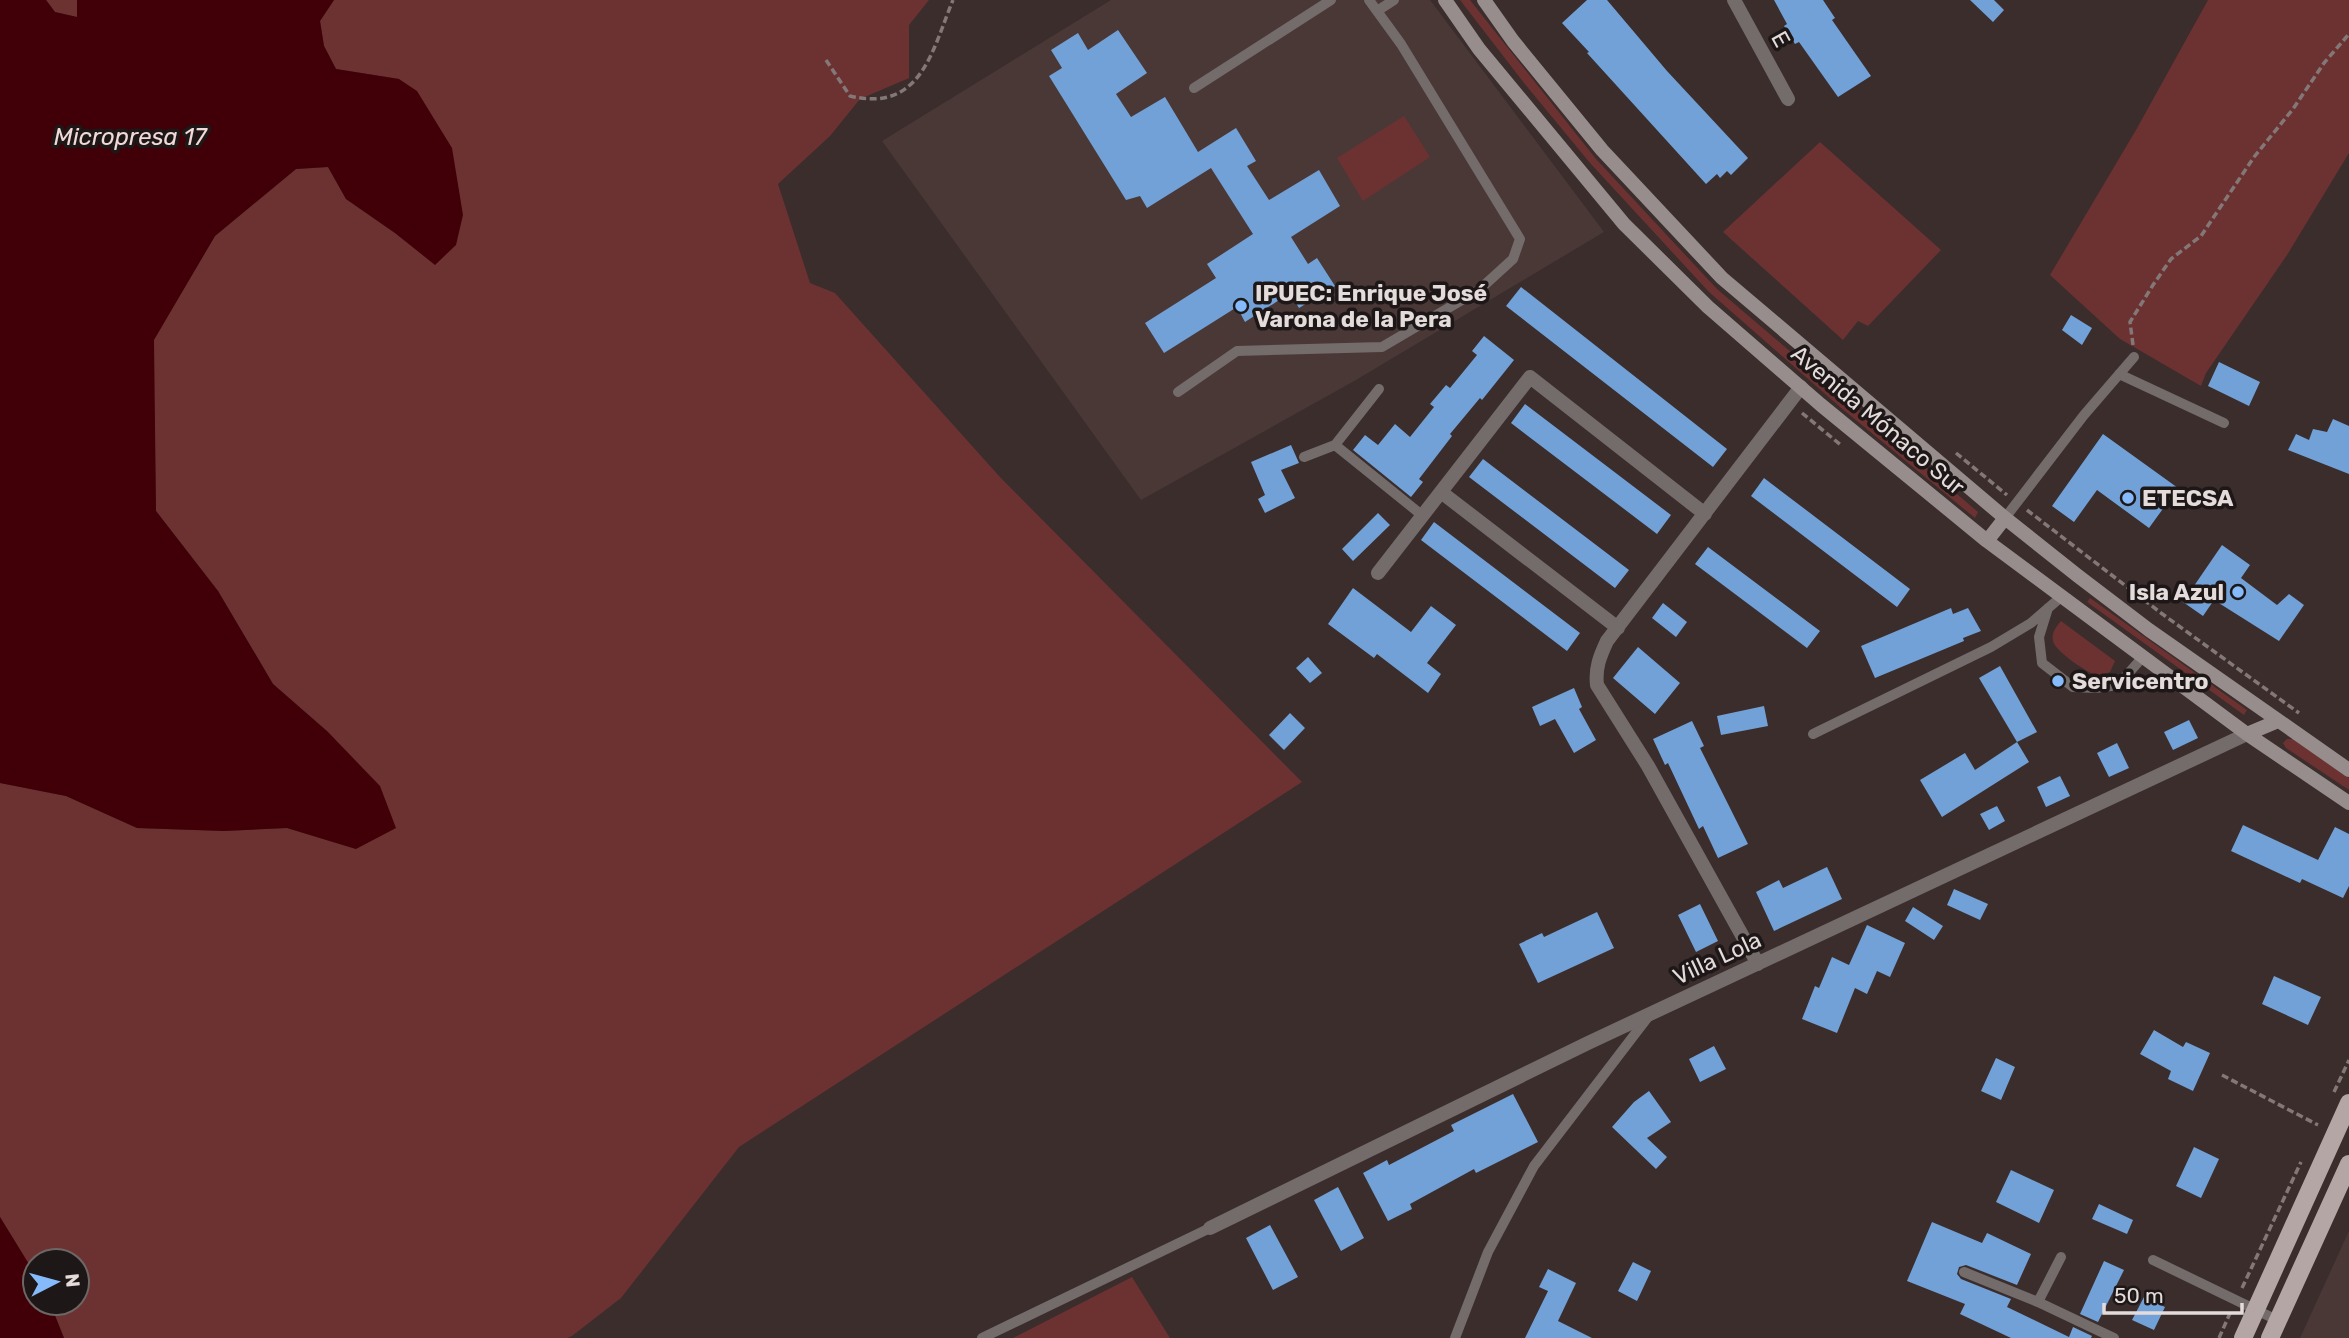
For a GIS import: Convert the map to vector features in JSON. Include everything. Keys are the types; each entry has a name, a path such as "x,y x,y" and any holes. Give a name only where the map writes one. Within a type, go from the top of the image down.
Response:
{"main road":[{"name":"Avenida Mónaco Sur","path":"1444,0 1479,48 1624,224 1708,307 1987,541 2247,734 2349,803"},
{"name":"Avenida Mónaco Sur","path":"1484,0 1513,41 1602,149 1722,278 2005,518 2078,576 2349,770"},
{"path":"1987,541 2005,518"},
{"path":"2061,597 2078,576"},
{"path":"2247,734 2278,721"},
{"path":"2243,1338 2349,1103"},
{"path":"2270,1338 2348,1169"}],"street":[{"name":"E","path":"1734,0 1788,99"},
{"path":"1378,573 1530,377 1705,513"},
{"path":"1758,964 1648,766 1597,685 1596,673 1607,642 1801,387"},
{"path":"1441,492 1618,628"},
{"name":"Villa Lola","path":"1210,1228 1651,1014 2247,734"},
{"path":"2324,1160 2348,1169"}],"lane":[{"path":"1194,88 1331,0"},
{"path":"1178,392 1237,351 1382,347 1479,290 1513,259 1520,239 1401,44 1369,0"},
{"path":"1377,11 1394,0"},
{"path":"2005,518 2084,415 2134,356"},
{"path":"2119,374 2224,423"},
{"path":"1304,457 1335,444 1379,389"},
{"path":"1335,444 1423,516"},
{"path":"1813,734 1991,647 2031,622 2061,597"},
{"path":"2048,607 2039,637 2042,663 2073,687 2111,686 2143,658"},
{"path":"1455,1338 1488,1252 1534,1166 1651,1014"},
{"path":"982,1338 1210,1228"},
{"path":"2038,1302 2061,1257"},
{"path":"2153,1260 2278,1321"},
{"path":"1964,1272 2038,1302 2114,1338"}],"path":[{"path":"826,60 850,96 866,99 901,93 922,75 953,0"},
{"path":"2134,356 2130,321 2153,285 2171,259 2201,236 2254,157 2349,34"},
{"path":"1952,449 2161,613 2300,714"},
{"path":"2330,1101 2349,1060"},
{"path":"2222,1075 2318,1125"},
{"path":"2219,1338 2306,1150"}],"shaded area":[{"path":"46,0 77,0 77,17 55,12"},
{"path":"334,0 929,0 909,25 909,78 860,99 830,136 778,184 810,283 835,293 999,476 1302,782 739,1147 621,1298 572,1336 64,1338 56,1317 91,1317 91,1247 21,1247 21,1251 0,1217 0,783 66,796 137,828 224,831 287,828 356,849 328,732 273,684 218,591 156,511 153,340 215,236 296,169 328,167 346,199 435,264 399,79 336,69 324,46 320,21"},
{"name":"IPUEC: Enrique José Varona de la Pera","path":"1111,0 1430,0 1604,232 1356,380 1141,500 882,141"},
{"path":"1460,0 1470,0 1596,159 1717,289 1978,512 1975,518 1840,407 1709,292 1590,163"},
{"path":"2208,0 2349,0 2349,153 2287,255 2206,373 2201,386 2120,339 2050,275 2136,130"},
{"path":"1404,116 1430,157 1363,201 1337,158"},
{"path":"1820,142 1941,250 1868,326 1858,321 1843,340 1723,232"},
{"path":"2090,598 2247,710 2244,715 2087,602"},
{"path":"2061,621 2115,661 2110,672 2093,674 2059,650 2053,641 2053,635"},
{"path":"2287,739 2293,739 2349,778 2349,790 2286,748 2283,743"},
{"path":"2349,1231 2349,1338 2300,1338"},
{"path":"1132,1277 1170,1338 1013,1338"}],"water":[{"name":"Micropresa 17","path":"0,0 46,0 55,12 77,17 77,0 334,0 320,21 324,46 336,69 399,79 417,91 452,148 463,215 456,245 435,265 346,199 328,167 296,169 215,236 154,340 156,511 218,591 273,684 328,732 380,786 396,828 356,849 287,828 224,831 137,828 66,796 0,783"},
{"path":"0,1217 21,1251 21,1317 56,1317 64,1338 0,1338"}],"building":[{"path":"1587,0 1607,0 1667,71 1748,158 1731,175 1727,171 1720,178 1717,174 1706,184 1562,23"},
{"path":"1774,0 1823,0 1835,18 1832,20 1871,76 1838,97 1799,42 1795,44 1784,26 1787,24"},
{"path":"1970,0 1994,0 2004,10 1993,22"},
{"path":"1118,30 1147,73 1116,94 1131,117 1165,97 1198,152 1236,128 1256,161 1247,166 1269,200 1319,170 1340,206 1291,237 1308,264 1317,258 1335,286 1299,308 1290,293 1245,322 1237,307 1164,353 1145,323 1216,278 1207,264 1253,234 1211,168 1147,208 1140,196 1126,200 1049,76 1062,68 1051,50 1078,33 1088,50"},
{"path":"1521,287 1727,449 1713,467 1506,306"},
{"path":"2071,315 2092,328 2082,345 2062,330"},
{"path":"1484,336 1514,360 1450,434 1452,436 1419,479 1423,482 1411,497 1353,450 1365,435 1378,445 1395,424 1410,437 1434,407 1430,404 1446,385 1450,388 1477,355 1472,351"},
{"path":"2219,362 2260,382 2249,406 2208,386"},
{"path":"1525,404 1671,515 1657,534 1511,423"},
{"path":"2333,419 2349,426 2349,474 2288,450 2296,434 2309,440 2313,429 2327,432"},
{"path":"2103,434 2178,488 2149,528 2097,490 2074,522 2052,506"},
{"path":"1291,445 1299,463 1281,470 1295,498 1265,513 1258,499 1265,495 1251,462"},
{"path":"1483,459 1629,570 1615,588 1469,477"},
{"path":"1764,478 1910,589 1897,607 1751,496"},
{"path":"1378,513 1390,525 1353,561 1342,549"},
{"path":"1434,522 1580,633 1567,651 1421,540"},
{"path":"2222,545 2250,565 2241,578 2277,605 2289,594 2304,605 2279,641 2214,600 2203,616 2183,602"},
{"path":"1708,547 1820,631 1807,648 1695,564"},
{"path":"1353,588 1411,632 1431,606 1456,625 1427,663 1441,674 1428,693 1377,654 1374,658 1328,624"},
{"path":"1663,603 1687,622 1676,637 1652,618"},
{"path":"1951,608 1953,614 1968,608 1981,631 1963,638 1964,641 1875,678 1861,646"},
{"path":"1638,647 1680,683 1655,714 1613,678"},
{"path":"1308,657 1322,673 1310,683 1296,668"},
{"path":"2000,666 2037,732 2017,742 1979,678"},
{"path":"1574,688 1582,707 1579,709 1596,740 1574,753 1555,719 1540,726 1532,707"},
{"path":"1764,706 1768,726 1721,735 1717,716"},
{"path":"1290,713 1305,728 1284,750 1269,735"},
{"path":"2189,720 2198,738 2173,750 2164,732"},
{"path":"1692,721 1704,746 1700,748 1748,844 1718,858 1703,826 1699,829 1668,763 1665,765 1653,739"},
{"path":"2017,742 2029,762 1942,817 1920,780 1965,753 1975,770"},
{"path":"2117,743 2129,768 2109,777 2097,753"},
{"path":"2060,776 2070,796 2046,807 2037,787"},
{"path":"1997,806 2005,821 1989,830 1980,814"},
{"path":"2243,825 2318,860 2335,827 2349,834 2349,886 2343,898 2302,879 2300,883 2231,851"},
{"path":"1827,867 1842,899 1774,931 1756,892 1779,880 1783,888"},
{"path":"1954,889 1988,904 1980,920 1947,905"},
{"path":"1700,904 1718,941 1696,952 1678,915"},
{"path":"1913,907 1943,926 1934,940 1905,921"},
{"path":"1597,912 1614,948 1538,983 1519,944 1542,933 1544,937"},
{"path":"1867,925 1905,943 1890,977 1877,971 1867,994 1855,988 1837,1033 1802,1019 1815,986 1819,988 1832,957 1849,965"},
{"path":"2274,976 2321,997 2308,1025 2262,1004"},
{"path":"2154,1030 2183,1047 2186,1042 2210,1053 2193,1091 2168,1079 2171,1071 2140,1054"},
{"path":"1714,1046 1726,1069 1700,1082 1689,1059"},
{"path":"1996,1058 2015,1067 2001,1100 1981,1091"},
{"path":"1649,1091 1671,1122 1647,1138 1667,1157 1656,1169 1612,1127 1634,1102"},
{"path":"1513,1094 1538,1142 1476,1173 1474,1169 1410,1204 1412,1209 1388,1221 1363,1173 1387,1160 1389,1165 1454,1131 1451,1125"},
{"path":"2194,1147 2219,1159 2201,1198 2176,1186"},
{"path":"2011,1170 2054,1190 2039,1223 1996,1202"},
{"path":"1338,1187 1364,1238 1341,1251 1314,1200"},
{"path":"2099,1204 2133,1220 2127,1234 2092,1219"},
{"path":"1932,1222 1982,1243 1987,1233 2031,1254 2017,1285 1966,1265 1959,1267 1957,1274 1961,1279 2011,1299 2007,1307 2069,1337 2073,1327 2092,1336 2091,1338 2011,1338 1960,1314 1965,1304 1907,1281"},
{"path":"1270,1225 1298,1277 1273,1290 1246,1238"},
{"path":"2104,1261 2124,1270 2098,1322 2080,1314"},
{"path":"1633,1262 1651,1271 1637,1301 1618,1291"},
{"path":"1548,1269 1576,1283 1558,1321 1592,1338 1525,1338 1548,1291 1539,1287"},
{"path":"2144,1297 2165,1307 2154,1330 2132,1320"}],"place":[{"name":"IPUEC: Enrique José Varona de la Pera","path":"1241,306"},
{"name":"ETECSA","path":"2128,498"},
{"name":"Isla Azul","path":"2238,592"},
{"name":"Servicentro","path":"2058,681"}]}
